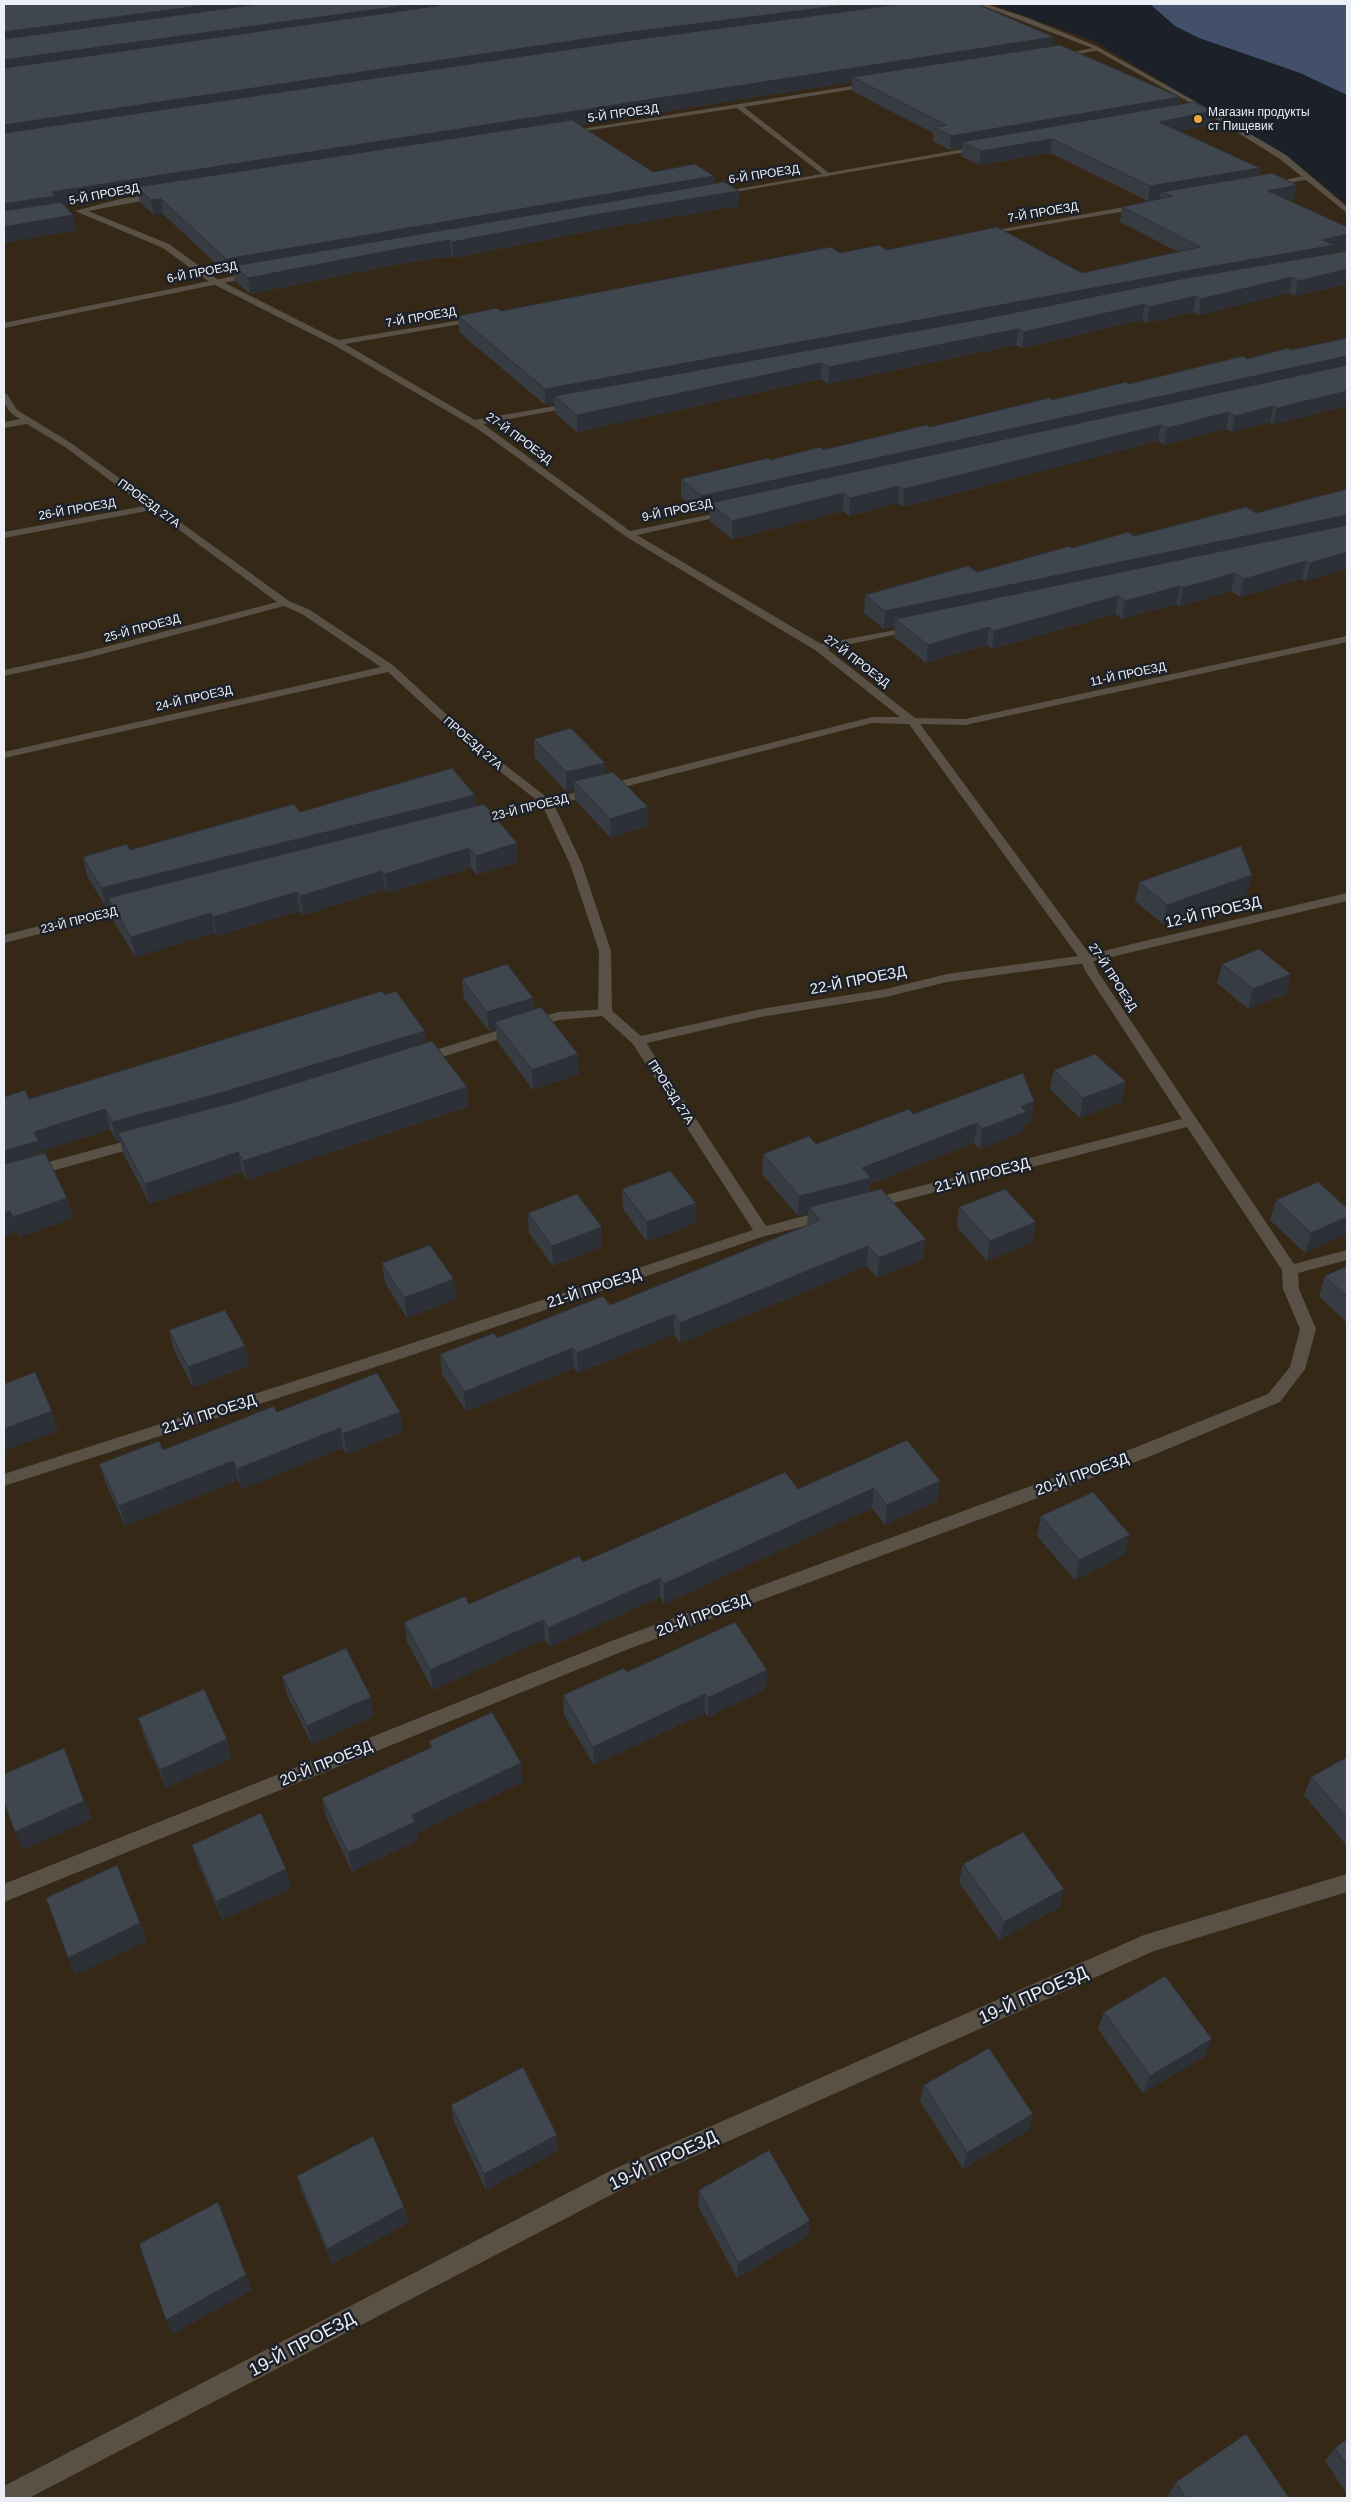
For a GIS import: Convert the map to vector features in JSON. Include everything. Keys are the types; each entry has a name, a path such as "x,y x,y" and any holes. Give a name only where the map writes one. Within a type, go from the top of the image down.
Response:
{"street":[{"path":"981,4 1026,18 1098,49 1283,157 1347,211"},
{"path":"1050,57 1098,49"},
{"name":"5-Й ПРОЕЗД","path":"553,134 875,84"},
{"path":"739,106 826,175"},
{"path":"1195,112 1205,110"},
{"name":"6-Й ПРОЕЗД","path":"705,195 991,147"},
{"path":"1259,186 1308,177"},
{"name":"5-Й ПРОЕЗД","path":"77,212 120,201 167,194"},
{"name":"7-Й ПРОЕЗД","path":"977,234 1152,204"},
{"name":"27-Й ПРОЕЗД","path":"77,212 166,246 214,281 337,343 474,422 628,534 818,648 912,721 1086,959 1092,972 1290,1270"},
{"name":"6-Й ПРОЕЗД","path":"4,326 261,272"},
{"name":"7-Й ПРОЕЗД","path":"337,343 482,318"},
{"name":"ПРОЕЗД 27А","path":"4,396 14,412 26,421 68,445 285,604 306,612 390,668 479,750 547,803 576,864 605,951 605,1012 638,1041 762,1232"},
{"path":"474,422 588,401"},
{"path":"4,426 26,421"},
{"name":"26-Й ПРОЕЗД","path":"4,535 155,507"},
{"name":"9-Й ПРОЕЗД","path":"628,534 734,510"},
{"name":"25-Й ПРОЕЗД","path":"4,673 83,656 285,604"},
{"path":"818,648 926,625"},
{"name":"11-Й ПРОЕЗД","path":"912,721 965,722 1347,639"},
{"name":"24-Й ПРОЕЗД","path":"4,755 390,668"},
{"name":"23-Й ПРОЕЗД","path":"460,825 872,720 912,721"},
{"name":"12-Й ПРОЕЗД","path":"1086,959 1347,897"},
{"name":"23-Й ПРОЕЗД","path":"4,939 142,904"},
{"name":"22-Й ПРОЕЗД","path":"638,1041 761,1013 886,993 947,978 1086,959"},
{"path":"410,1063 558,1016 605,1012"},
{"name":"21-Й ПРОЕЗД","path":"857,1207 1190,1121"},
{"path":"4,1179 157,1138"},
{"name":"21-Й ПРОЕЗД","path":"4,1480 390,1356 762,1232 838,1212"},
{"path":"1290,1270 1347,1255"},
{"name":"20-Й ПРОЕЗД","path":"4,1893 620,1645 1140,1453 1274,1398 1297,1369 1308,1330 1290,1289 1290,1270"},
{"name":"19-Й ПРОЕЗД","path":"5,2498 622,2177 1151,1942 1347,1883"}],"shaded area":[{"path":"4,4 991,4 1094,41 1292,160 1347,205 1347,2498 4,2498"}],"water":[{"path":"1150,4 1347,4 1347,95 1300,73 1199,38 1175,26"}],"building":[{"path":"4,4 213,4 4,32"},
{"path":"259,4 416,4 4,60 4,39"},
{"path":"449,4 853,4 632,32 4,125 4,68"},
{"path":"901,4 977,4 1054,37 52,192 55,196 4,204 4,133 632,40"},
{"path":"1060,45 1180,97 951,136 934,127 946,125 852,77"},
{"path":"1193,102 1213,111 1159,122 1260,168 1150,186 1052,139 981,151 962,142"},
{"path":"572,120 653,172 695,164 714,176 226,259 161,199 151,200 137,187"},
{"path":"1272,173 1297,185 1268,191 1347,227 1347,234 1322,240 1335,245 545,389 458,316 497,308 501,311 831,247 840,253 879,245 887,250 997,227 1082,273 1200,247 1122,207 1172,196 1161,192"},
{"path":"724,182 739,191 594,215 452,242 450,240 393,250 248,278 233,266"},
{"path":"61,202 73,215 4,227 4,211"},
{"path":"1347,251 1347,269 1298,281 1292,277 1201,299 1196,296 1149,307 1145,304 1024,332 1018,329 829,367 822,363 577,415 554,396 982,319 1181,279"},
{"path":"1347,338 1347,356 701,496 681,479 820,447 823,450 926,425 930,427 1049,398 1052,400 1126,382 1129,384 1243,356 1247,359 1288,348 1291,350"},
{"path":"1347,365 1347,391 1235,416 1229,412 1167,428 1161,425 904,489 899,486 850,498 844,493 732,521 710,503"},
{"path":"1347,489 1347,515 885,611 865,595 968,566 977,572 1128,532 1134,536 1246,507 1256,513"},
{"path":"1347,525 1347,552 1310,563 1306,561 1244,579 1235,573 1183,588 1180,586 1125,601 1118,596 994,631 989,627 928,645 895,619"},
{"path":"571,728 605,763 566,772 534,739"},
{"path":"452,768 475,795 101,888 83,857 127,844 130,850 294,804 300,812"},
{"path":"613,772 648,807 610,819 574,781"},
{"path":"484,804 517,843 476,856 469,848 385,874 382,871 300,896 297,892 213,917 211,913 131,937 108,898"},
{"path":"1241,846 1252,875 1167,905 1139,882"},
{"path":"1259,949 1291,974 1253,989 1222,964"},
{"path":"507,964 533,998 487,1012 462,979"},
{"path":"382,991 385,995 396,991 425,1031 224,1092 112,1122 105,1109 34,1132 39,1141 4,1151 4,1097 25,1090 29,1099"},
{"path":"541,1007 578,1054 532,1070 495,1022"},
{"path":"432,1041 467,1087 243,1161 238,1152 145,1184 118,1133 235,1102"},
{"path":"1095,1054 1126,1082 1083,1098 1054,1070"},
{"path":"1023,1073 1034,1101 1021,1107 1026,1112 982,1129 977,1123 862,1168 871,1178 799,1196 763,1154 809,1136 816,1144 909,1109 913,1114"},
{"path":"45,1153 67,1198 13,1217 10,1211 4,1213 4,1164"},
{"path":"670,1171 696,1203 647,1222 622,1189"},
{"path":"1318,1182 1347,1208 1347,1217 1311,1233 1276,1200"},
{"path":"881,1189 926,1239 879,1258 868,1246 680,1323 674,1314 577,1353 573,1348 464,1392 440,1354 494,1333 497,1338 603,1296 610,1305 820,1220 809,1207"},
{"path":"1005,1189 1036,1222 990,1241 959,1207"},
{"path":"577,1194 602,1227 552,1246 528,1213"},
{"path":"430,1245 454,1279 404,1298 382,1263"},
{"path":"1347,1266 1347,1297 1325,1276"},
{"path":"225,1310 245,1346 188,1367 169,1330"},
{"path":"35,1372 52,1411 4,1429 4,1384"},
{"path":"377,1373 400,1412 343,1434 340,1428 237,1469 233,1461 119,1506 99,1464 159,1441 163,1450 274,1406 277,1412"},
{"path":"907,1440 940,1481 887,1505 874,1488 664,1584 660,1578 548,1628 543,1620 430,1670 404,1622 465,1596 469,1604 579,1556 583,1562 785,1472 798,1489"},
{"path":"1093,1492 1130,1535 1079,1560 1041,1516"},
{"path":"735,1622 767,1670 708,1698 705,1694 593,1747 563,1695 624,1668 627,1672"},
{"path":"346,1648 371,1697 307,1726 282,1676"},
{"path":"204,1689 227,1739 160,1770 138,1718"},
{"path":"492,1712 521,1763 412,1815 415,1822 348,1853 322,1798 432,1747 429,1741"},
{"path":"64,1748 84,1801 15,1832 4,1802 4,1774"},
{"path":"1347,1757 1347,1818 1311,1777"},
{"path":"261,1813 286,1869 216,1902 192,1845"},
{"path":"1023,1832 1064,1889 1004,1922 963,1864"},
{"path":"117,1865 140,1923 68,1958 46,1898"},
{"path":"1165,1976 1212,2039 1150,2076 1104,2012"},
{"path":"989,2048 1033,2114 967,2153 924,2085"},
{"path":"523,2067 557,2135 484,2174 451,2105"},
{"path":"373,2136 404,2207 327,2249 297,2176"},
{"path":"769,2150 810,2221 738,2263 699,2190"},
{"path":"218,2202 246,2275 166,2320 139,2244"},
{"path":"1246,2434 1289,2498 1186,2498 1176,2482"},
{"path":"1347,2439 1347,2466 1335,2448"}],"place":[{"name":"Магазин продукты ст Пищевик","path":"1198,119"}]}
